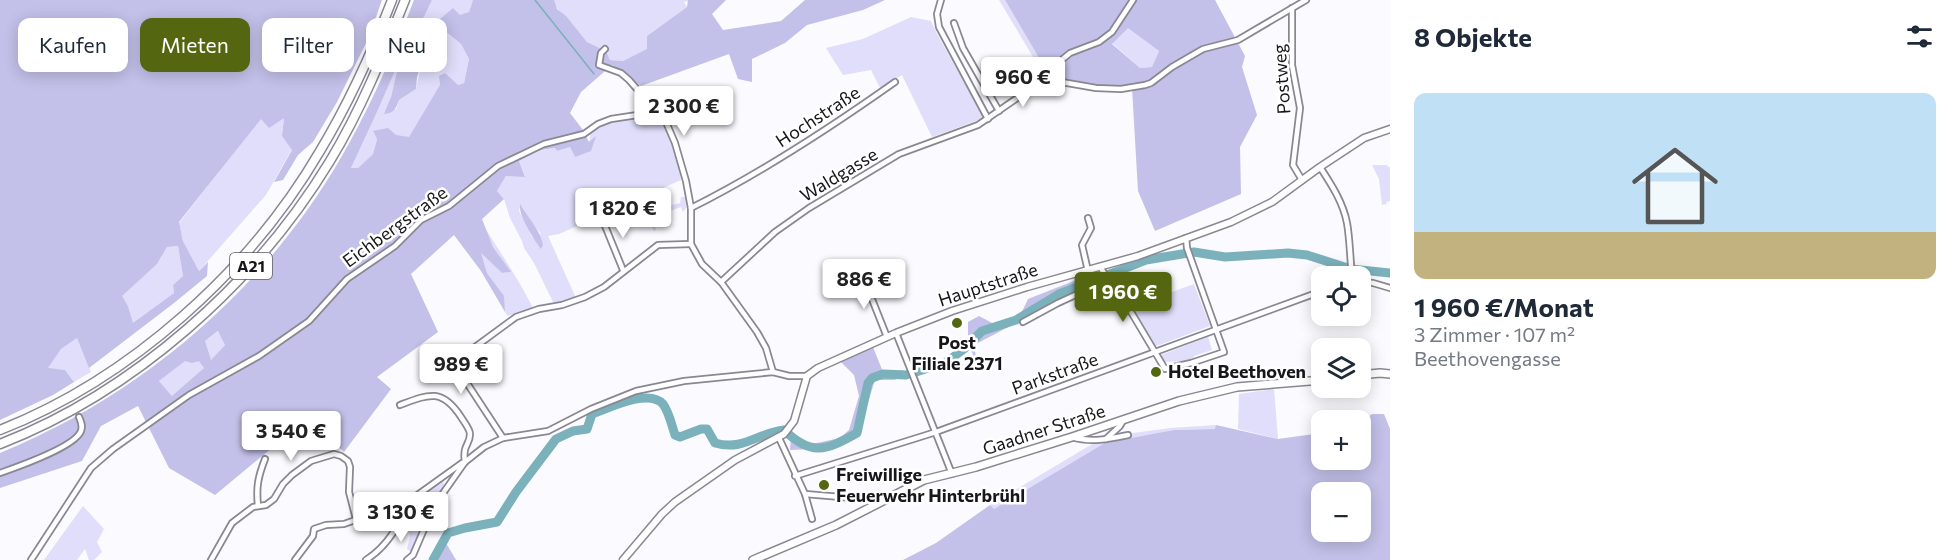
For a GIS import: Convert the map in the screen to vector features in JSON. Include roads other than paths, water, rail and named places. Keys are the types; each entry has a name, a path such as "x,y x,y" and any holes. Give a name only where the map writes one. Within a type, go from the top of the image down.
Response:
{"highway":[{"name":"A21","path":"0,430 50,407 92,383 140,351 219,283 257,240 294,192 319,153 346,106 393,0"},
{"name":"A21","path":"0,444 54,419 98,394 147,361 226,293 266,249 304,200 330,160 362,101 405,0"}],"main road":[{"name":"Hauptstraße","path":"807,376 818,368 886,337 952,311 1027,287 1102,269 1231,222 1260,209 1364,138 1390,129"},
{"path":"1371,374 1390,375"},
{"path":"623,560 675,502 735,460 783,434 794,421 807,376"},
{"name":"Gaadner Straße","path":"753,560 836,525 924,480 952,474 1072,437 1179,400 1236,387 1311,381"}],"street":[{"path":"941,0 937,14 939,27 988,119"},
{"path":"1132,0 1112,32 1099,42 1070,54 1058,63 1050,80 1096,88 1121,89 1145,85 1203,49 1238,40 1306,0"},
{"name":"Postweg","path":"1292,8 1292,65 1300,108 1293,165 1302,180"},
{"path":"954,23 963,48 999,111"},
{"path":"605,49 601,53 599,65 621,73 666,122 686,181 691,208 691,244 702,264 721,282 757,332 766,348 774,372"},
{"name":"Waldgasse","path":"721,282 776,232 817,203 899,154 978,125 1023,94 1050,80"},
{"name":"Hochstraße","path":"691,208 796,149 896,82"},
{"name":"Eichbergstraße","path":"31,560 91,468 113,449 189,395 259,356 309,321 347,279 395,246 421,220 449,206 498,166 544,144 584,134 598,124 611,119 657,112"},
{"path":"1320,166 1339,198 1347,222 1350,266"},
{"path":"602,216 623,270"},
{"path":"1088,218 1091,228 1082,245 1088,271"},
{"path":"1102,269 1107,279 1115,285 1164,369 1224,352 1186,248 1186,238"},
{"path":"503,438 459,371 471,350 516,317 539,309 562,305 604,287 658,245 691,244"},
{"path":"862,274 886,337"},
{"path":"1023,322 1107,279"},
{"path":"1371,283 1390,288"},
{"name":"Parkstraße","path":"795,476 936,432 1311,295"},
{"path":"896,333 952,474"},
{"path":"295,560 313,536 314,529 326,525 344,524 409,501 484,447 503,438 548,431 591,409 636,391 684,381 774,372 789,376 807,376"},
{"path":"400,405 424,396 434,395 445,398 453,404 470,436 463,451 465,462 434,506 413,555 407,560"},
{"path":"0,473 37,459 74,440 81,433 82,425 79,417"},
{"path":"1104,440 1120,426 1124,419"},
{"path":"783,434 795,476 805,494 812,519"},
{"path":"1072,437 1080,440 1104,440 1128,435"},
{"path":"211,560 232,524 253,507 266,505 274,500 283,484 302,468 311,462 334,454 348,461 350,467 349,492 356,519"},
{"path":"258,506 256,491 265,459"},
{"path":"805,494 865,499 879,503"},
{"path":"366,560 392,537 409,501"}],"waterway":[{"path":"535,0 594,74"},
{"path":"433,560 448,533 497,522 516,492 556,439 573,431 587,429 592,414 618,404 648,398 657,400 663,404 669,415 675,435 680,437 707,429 715,443 734,445 784,430 802,444 819,448 827,447 857,433 868,383 872,378 883,374 906,375 945,363 964,349 982,331 1016,320 1059,294 1146,260 1194,252 1225,257 1288,253 1307,255 1351,269 1390,273"}],"place":[{"name":"Post Filiale 2371","path":"957,323"},
{"name":"Hotel Beethoven","path":"1156,372"},
{"name":"Freiwillige Feuerwehr Hinterbrühl","path":"824,485"}]}
